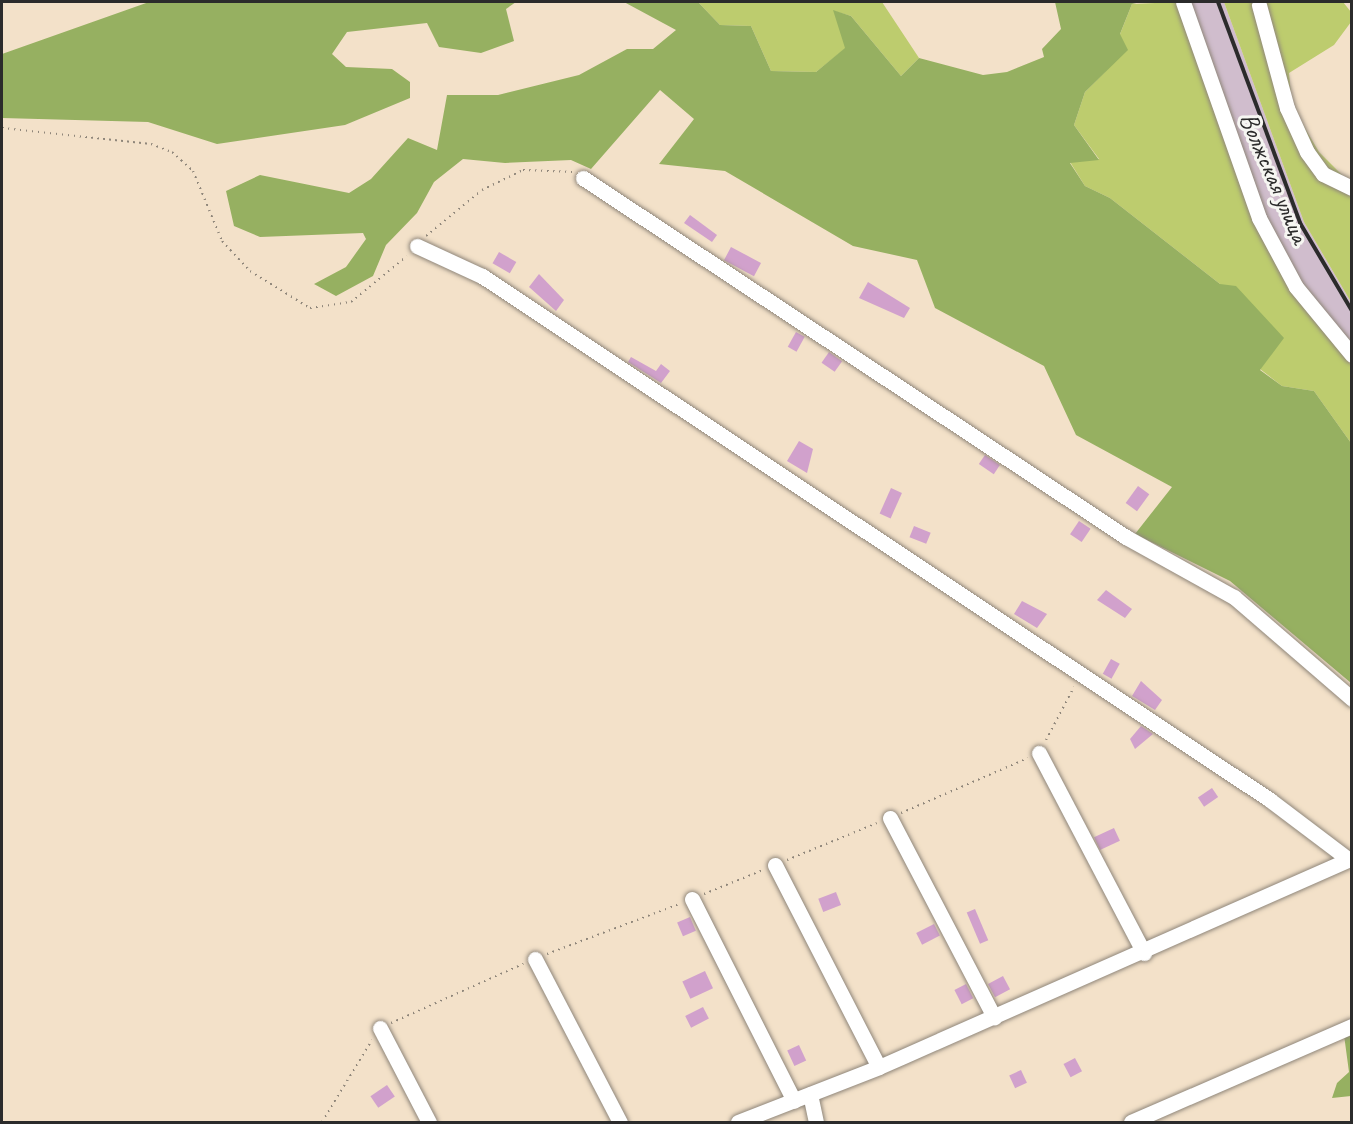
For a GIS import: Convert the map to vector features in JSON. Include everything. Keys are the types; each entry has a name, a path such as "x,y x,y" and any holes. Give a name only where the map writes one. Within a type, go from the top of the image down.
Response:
{"street":[{"name":"Волжская улица","path":"1183,2 1258,218 1296,286 1352,355"},
{"path":"1259,5 1287,108 1307,152 1323,174 1347,186"},
{"path":"583,178 1126,537 1234,597 1352,699"},
{"path":"417,246 482,276 1261,793 1350,859 1144,953 879,1067 738,1122"},
{"path":"1039,753 1144,953"},
{"path":"890,818 994,1017"},
{"path":"775,865 879,1067"},
{"path":"692,899 794,1101"},
{"path":"535,959 620,1122"},
{"path":"1131,1122 1352,1026"},
{"path":"380,1028 429,1122"},
{"path":"810,1094 816,1122"}],"path":[{"path":"2,128 152,144 172,152 193,171 222,241 250,271 310,308 351,302 465,202 523,170 556,168 583,178"}],"shaded area":[{"path":"1190,2 1224,2 1304,222 1351,302 1351,346 1302,282 1265,216"}],"green space":[{"path":"149,2 516,2 506,9 514,41 481,53 439,47 427,23 347,32 332,54 346,67 392,69 410,82 410,98 345,125 217,144 148,122 2,118 2,54"},
{"path":"624,2 698,2 720,25 751,26 771,71 816,72 845,48 833,10 851,16 901,76 919,58 983,75 1007,72 1044,57 1042,49 1061,29 1055,2 1141,2 1132,4 1120,34 1128,50 1085,92 1074,125 1099,160 1070,163 1085,186 1110,198 1220,284 1236,286 1284,338 1260,370 1282,386 1314,391 1351,443 1351,683 1230,581 1135,534 1172,487 1076,435 1044,366 935,308 917,260 853,246 725,171 659,164 694,119 660,90 591,169 571,160 505,163 463,159 434,182 417,213 386,245 373,276 336,296 314,284 346,267 366,239 363,233 260,237 234,226 226,191 260,175 349,193 371,179 408,138 437,150 447,95 498,95 579,75 627,49 653,49 676,30"},
{"path":"698,2 882,2 919,58 901,76 851,16 834,11 846,48 816,72 771,71 751,26 720,25"},
{"path":"1178,2 1292,289 1351,365 1351,443 1314,391 1282,386 1260,369 1220,284 1110,198 1085,186 1070,162 1099,159 1074,125 1085,92 1105,72 1132,4"},
{"path":"1224,2 1343,2 1351,12 1351,22 1334,45 1289,73 1292,106 1319,152 1351,184 1351,302 1304,222"},
{"path":"1351,1024 1351,1096 1332,1098 1337,1083 1349,1072 1344,1035"}],"building":[{"path":"690,215 717,235 712,242 684,223"},
{"path":"731,247 761,263 754,276 724,260"},
{"path":"499,252 516,262 510,273 493,263"},
{"path":"539,274 564,300 556,311 529,287"},
{"path":"868,282 910,308 904,318 859,298"},
{"path":"796,332 805,337 797,352 788,347"},
{"path":"829,352 842,361 835,372 822,363"},
{"path":"631,357 656,371 661,364 670,371 661,383 628,362"},
{"path":"799,441 813,449 807,473 787,461"},
{"path":"985,455 1000,465 994,474 979,464"},
{"path":"1138,486 1149,494 1137,511 1126,503"},
{"path":"891,488 902,493 891,518 880,514"},
{"path":"1079,521 1091,529 1082,542 1070,534"},
{"path":"914,526 931,533 926,544 910,537"},
{"path":"1106,590 1132,609 1125,618 1097,600"},
{"path":"1022,601 1047,614 1037,628 1014,614"},
{"path":"1111,659 1120,664 1112,679 1103,674"},
{"path":"1141,681 1162,700 1155,710 1132,696"},
{"path":"1141,726 1153,734 1135,749 1130,739"},
{"path":"1212,788 1218,797 1204,807 1198,798"},
{"path":"1114,828 1120,841 1100,850 1094,837"},
{"path":"836,892 841,905 823,912 818,899"},
{"path":"975,909 988,940 980,944 967,913"},
{"path":"690,917 696,931 683,936 677,922"},
{"path":"934,924 940,936 922,945 916,933"},
{"path":"705,971 713,988 690,999 682,982"},
{"path":"1003,976 1010,989 995,997 988,984"},
{"path":"966,984 973,998 962,1004 954,990"},
{"path":"703,1007 709,1019 691,1028 685,1016"},
{"path":"799,1045 806,1060 794,1066 787,1050"},
{"path":"1075,1058 1082,1071 1071,1077 1064,1064"},
{"path":"1021,1070 1027,1083 1015,1088 1009,1075"},
{"path":"387,1085 395,1097 378,1108 370,1096"}],"railway":[{"path":"1218,2 1300,223 1352,311"}]}
